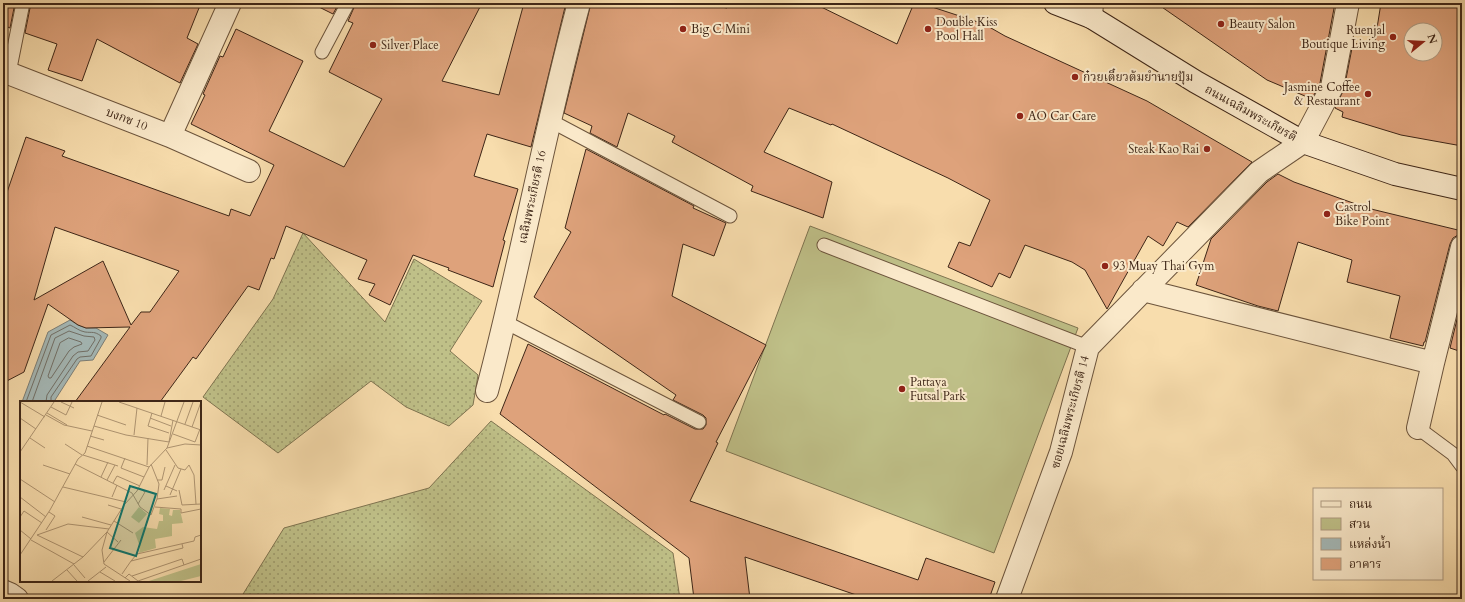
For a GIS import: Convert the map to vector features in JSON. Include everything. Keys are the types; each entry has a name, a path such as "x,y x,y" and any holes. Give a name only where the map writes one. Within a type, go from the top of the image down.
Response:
{"street":[{"path":"170,136 230,3"},
{"name":"เฉลิมพระเกียรติ 16","path":"487,391 505,322 549,120 579,3"},
{"name":"ถนนเฉลิมพระเกียรติ","path":"1055,3 1091,10 1196,82 1303,142 1395,174 1462,189"},
{"path":"1303,142 1332,87 1348,3"},
{"name":"บงกช 10","path":"6,72 170,136 249,171"},
{"name":"ซอยเฉลิมพระเกียรติ 14","path":"1007,599 1061,452 1088,347 1259,172 1303,142"},
{"path":"1418,428 1462,247"},
{"path":"1143,290 1433,363"},
{"path":"3,591 17,599"}],"lane":[{"path":"6,72 23,3"},
{"path":"322,52 348,3"},
{"path":"549,120 730,216"},
{"path":"824,245 1088,347"},
{"path":"505,322 699,422"},
{"path":"1418,428 1453,454 1462,466"}],"green space":[{"name":"Pattaya Futsal Park","path":"810,226 1078,328 994,553 726,451"},
{"path":"303,233 385,322 414,259 482,301 450,351 478,375 473,405 449,426 406,407 371,381 278,453 203,397 273,299"},
{"path":"491,421 673,553 680,599 240,599 284,528 429,488"}],"water":[{"path":"70,320 86,328 96,328 108,335 93,360 80,361 55,401 22,401 48,332"}],"building":[{"path":"3,3 15,3 10,28 3,25"},
{"path":"31,3 201,3 187,38 198,44 180,83 97,39 82,81 48,70 57,44 25,33"},
{"path":"311,3 339,3 333,14"},
{"path":"356,3 482,3 442,81 499,95 524,3 566,3 531,147 487,134 474,176 518,189 503,240 505,241 493,287 448,270 449,268 413,255 390,305 369,295 375,284 358,279 367,260 286,226 274,259 271,258 259,290 248,286 196,359 193,357 161,401 76,401 130,327 86,328 78,325 48,304 24,372 3,383 3,204 26,137 65,151 62,156 229,216 231,209 250,216 274,165 191,124 205,95 203,94 220,56 223,57 236,29 303,61 269,131 344,167 382,99 329,72 353,23 348,21","holes":["55,227 179,271 150,312 141,312 131,325 103,261 34,300"]},
{"path":"591,3 700,3 727,8 728,3 813,3 897,44 914,3 920,3 984,24 1005,36 1147,101 1252,162 1188,227 1177,222 1163,246 1148,236 1107,309 1085,270 1072,262 1025,245 1010,278 999,273 992,287 948,267 959,242 970,246 990,200 948,178 832,124 831,125 789,108 764,152 832,182 823,218 751,191 753,186 672,142 675,136 628,113 617,147 590,133 592,126 564,113"},
{"path":"1156,3 1335,3 1320,83 1312,99 1267,80"},
{"path":"1381,3 1462,3 1462,146 1401,135 1342,117 1343,112 1335,108 1344,89 1353,43 1374,47"},
{"path":"586,149 694,206 693,208 726,223 714,256 683,244 672,296 766,345 716,442 718,443 690,501 918,580 926,558 995,582 989,599 868,599 745,557 750,599 694,599 689,558 500,414 528,344 664,415 665,414 695,429 703,429 706,425 706,418 703,415 673,400 676,395 534,297 571,232 565,228"},
{"path":"1278,174 1294,182 1367,208 1462,231 1462,235 1458,235 1453,238 1450,244 1423,346 1390,338 1400,296 1347,282 1352,260 1298,242 1278,311 1258,306 1196,285 1211,239 1267,182"},
{"path":"1462,299 1462,352 1450,348"}],"place":[{"name":"Beauty Salon","path":"1221,24"},
{"name":"Big C Mini","path":"683,29"},
{"name":"Double Kiss Pool Hall","path":"928,29"},
{"name":"Ruenjal Boutique Living","path":"1393,37"},
{"name":"Silver Place","path":"373,45"},
{"name":"ก๋วยเตี๋ยวต้มยำนายปุ้ม","path":"1075,77"},
{"name":"Jasmine Coffee & Restaurant","path":"1368,94"},
{"name":"AO Car Care","path":"1020,116"},
{"name":"Steak Kao Rai","path":"1207,149"},
{"name":"Castrol Bike Point","path":"1327,214"},
{"name":"93 Muay Thai Gym","path":"1105,266"},
{"name":"Pattaya Futsal Park","path":"902,389"}]}
